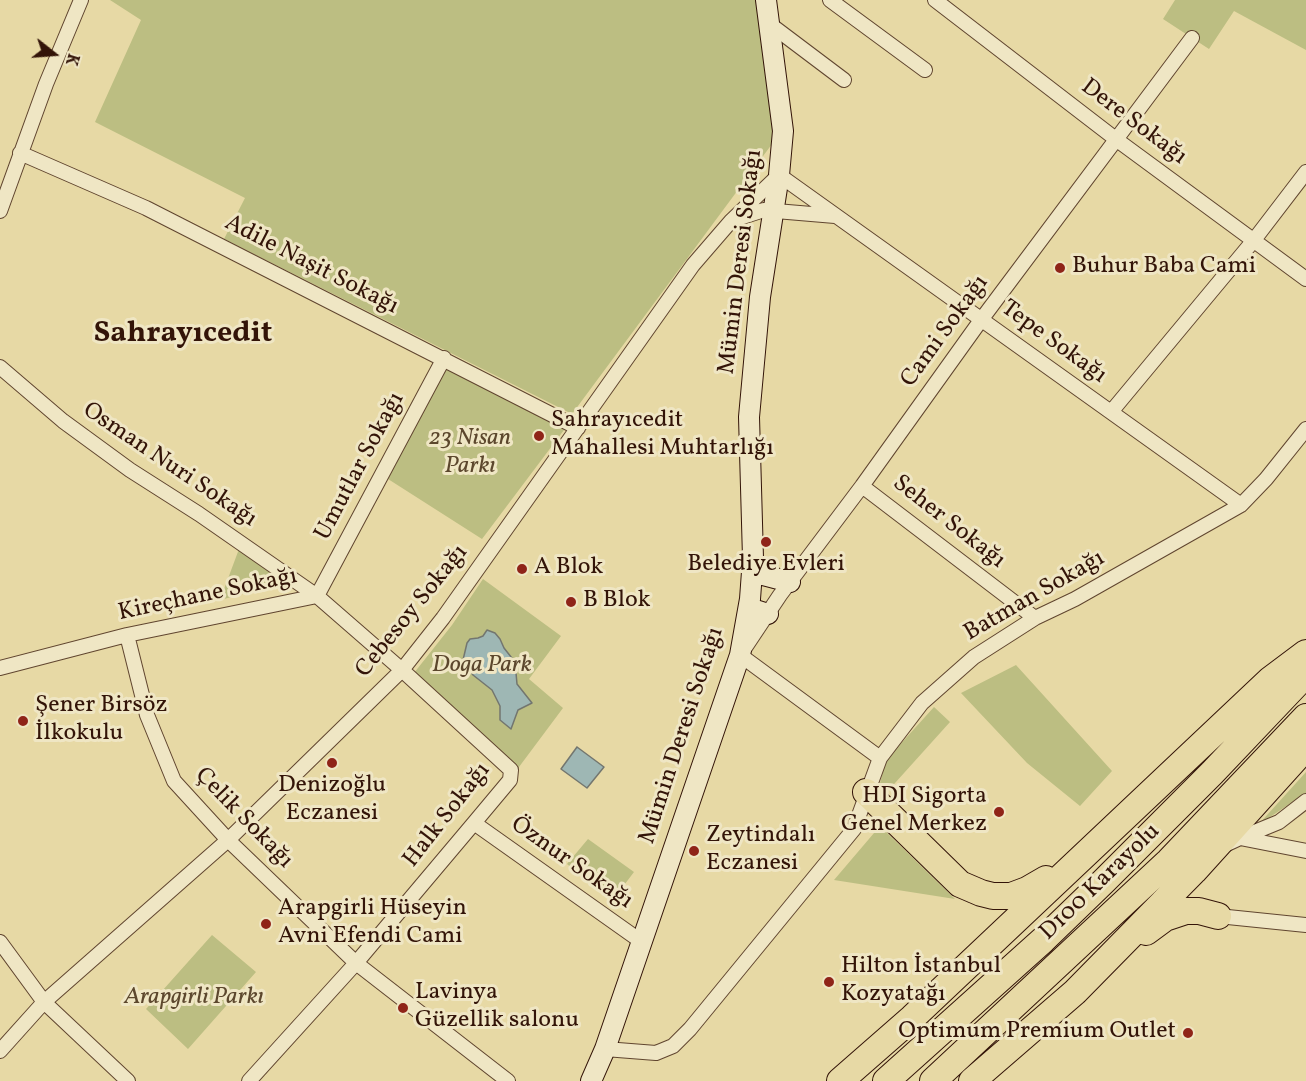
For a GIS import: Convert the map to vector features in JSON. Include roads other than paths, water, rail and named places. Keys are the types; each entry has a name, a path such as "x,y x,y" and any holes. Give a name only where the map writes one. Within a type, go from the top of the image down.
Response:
{"highway":[{"path":"840,1081 912,1018 1270,680 1306,653"},
{"name":"D100 Karayolu","path":"886,1081 1035,948 1089,896 1212,773 1306,674"},
{"name":"D100 Karayolu","path":"933,1081 1169,861 1306,717"},
{"path":"972,1081 1075,992 1104,963 1194,871 1306,747"},
{"path":"865,796 950,878 988,910 992,917 992,926 987,947"},
{"path":"950,878 981,893 1011,896 1027,890 1075,863"},
{"path":"1194,871 1191,886 1196,898 1218,916"},
{"path":"1166,918 1163,911 1176,889"},
{"path":"1104,963 1166,918 1186,910 1218,916"}],"street":[{"path":"0,211 46,84 81,0"},
{"name":"Mümin Deresi Sokağı","path":"591,1081 605,1049 740,655 749,608 752,572 749,417 769,211 779,176 783,131 766,0"},
{"path":"830,0 925,70"},
{"name":"Dere Sokağı","path":"935,0 1117,141 1306,279"},
{"path":"771,25 844,80"},
{"name":"Cami Sokağı","path":"740,655 790,582 981,320 1192,38"},
{"name":"Adile Naşit Sokağı","path":"20,153 146,208 578,428"},
{"path":"1111,412 1254,240 1306,172"},
{"name":"Cebesoy Sokağı","path":"0,1051 44,1002 228,840 402,670 443,618 693,265 755,196 779,176"},
{"name":"Tepe Sokağı","path":"779,176 1241,506"},
{"path":"755,196 757,206 769,211 836,216"},
{"path":"731,221 769,211"},
{"name":"Umutlar Sokağı","path":"317,596 444,358"},
{"name":"Osman Nuri Sokağı","path":"0,367 63,421 130,470 199,514 317,596"},
{"name":"Batman Sokağı","path":"605,1049 656,1053 673,1046 854,829 880,758 922,703 974,657 1035,618 1075,599 1241,506 1306,429"},
{"name":"Seher Sokağı","path":"862,486 1035,618"},
{"path":"752,572 790,582"},
{"name":"Kireçhane Sokağı","path":"0,668 127,635 317,596 402,670"},
{"path":"749,608 768,614"},
{"name":"Çelik Sokağı","path":"127,635 147,716 174,781 228,840 356,963 508,1081"},
{"path":"740,655 880,758"},
{"name":"Halk Sokağı","path":"249,1081 356,963 510,780 511,770 402,670"},
{"path":"1212,851 1279,822 1306,801"},
{"name":"Öznur Sokağı","path":"474,823 642,942"},
{"path":"1240,838 1306,851"},
{"path":"1218,916 1306,925"},
{"path":"0,942 44,1002 128,1081"}],"water":[{"path":"487,630 495,633 515,662 517,684 532,703 518,710 511,729 500,720 500,706 492,690 473,675 463,660 470,639 483,636"},
{"path":"577,747 604,767 587,788 561,769"}],"place":[{"name":"Buhur Baba Cami","path":"1060,268"},
{"name":"Sahrayıcedit Mahallesi Muhtarlığı","path":"539,436"},
{"name":"Belediye Evleri","path":"766,542"},
{"name":"A Blok","path":"522,569"},
{"name":"B Blok","path":"571,602"},
{"name":"Şener Birsöz İlkokulu","path":"23,721"},
{"name":"Denizoğlu Eczanesi","path":"332,763"},
{"name":"HDI Sigorta Genel Merkez","path":"999,812"},
{"name":"Zeytindalı Eczanesi","path":"694,851"},
{"name":"Arapgirli Hüseyin Avni Efendi Cami","path":"266,924"},
{"name":"Hilton İstanbul Kozyatağı","path":"829,982"},
{"name":"Lavinya Güzellik salonu","path":"403,1008"},
{"name":"Optimum Premium Outlet","path":"1188,1033"}],"district":[{"name":"Sahrayıcedit","path":"183,335"}],"park label":[{"name":"23 Nisan Parkı","path":"470,454"},
{"name":"Doga Park","path":"482,667"},
{"name":"Arapgirli Parkı","path":"194,999"}]}
